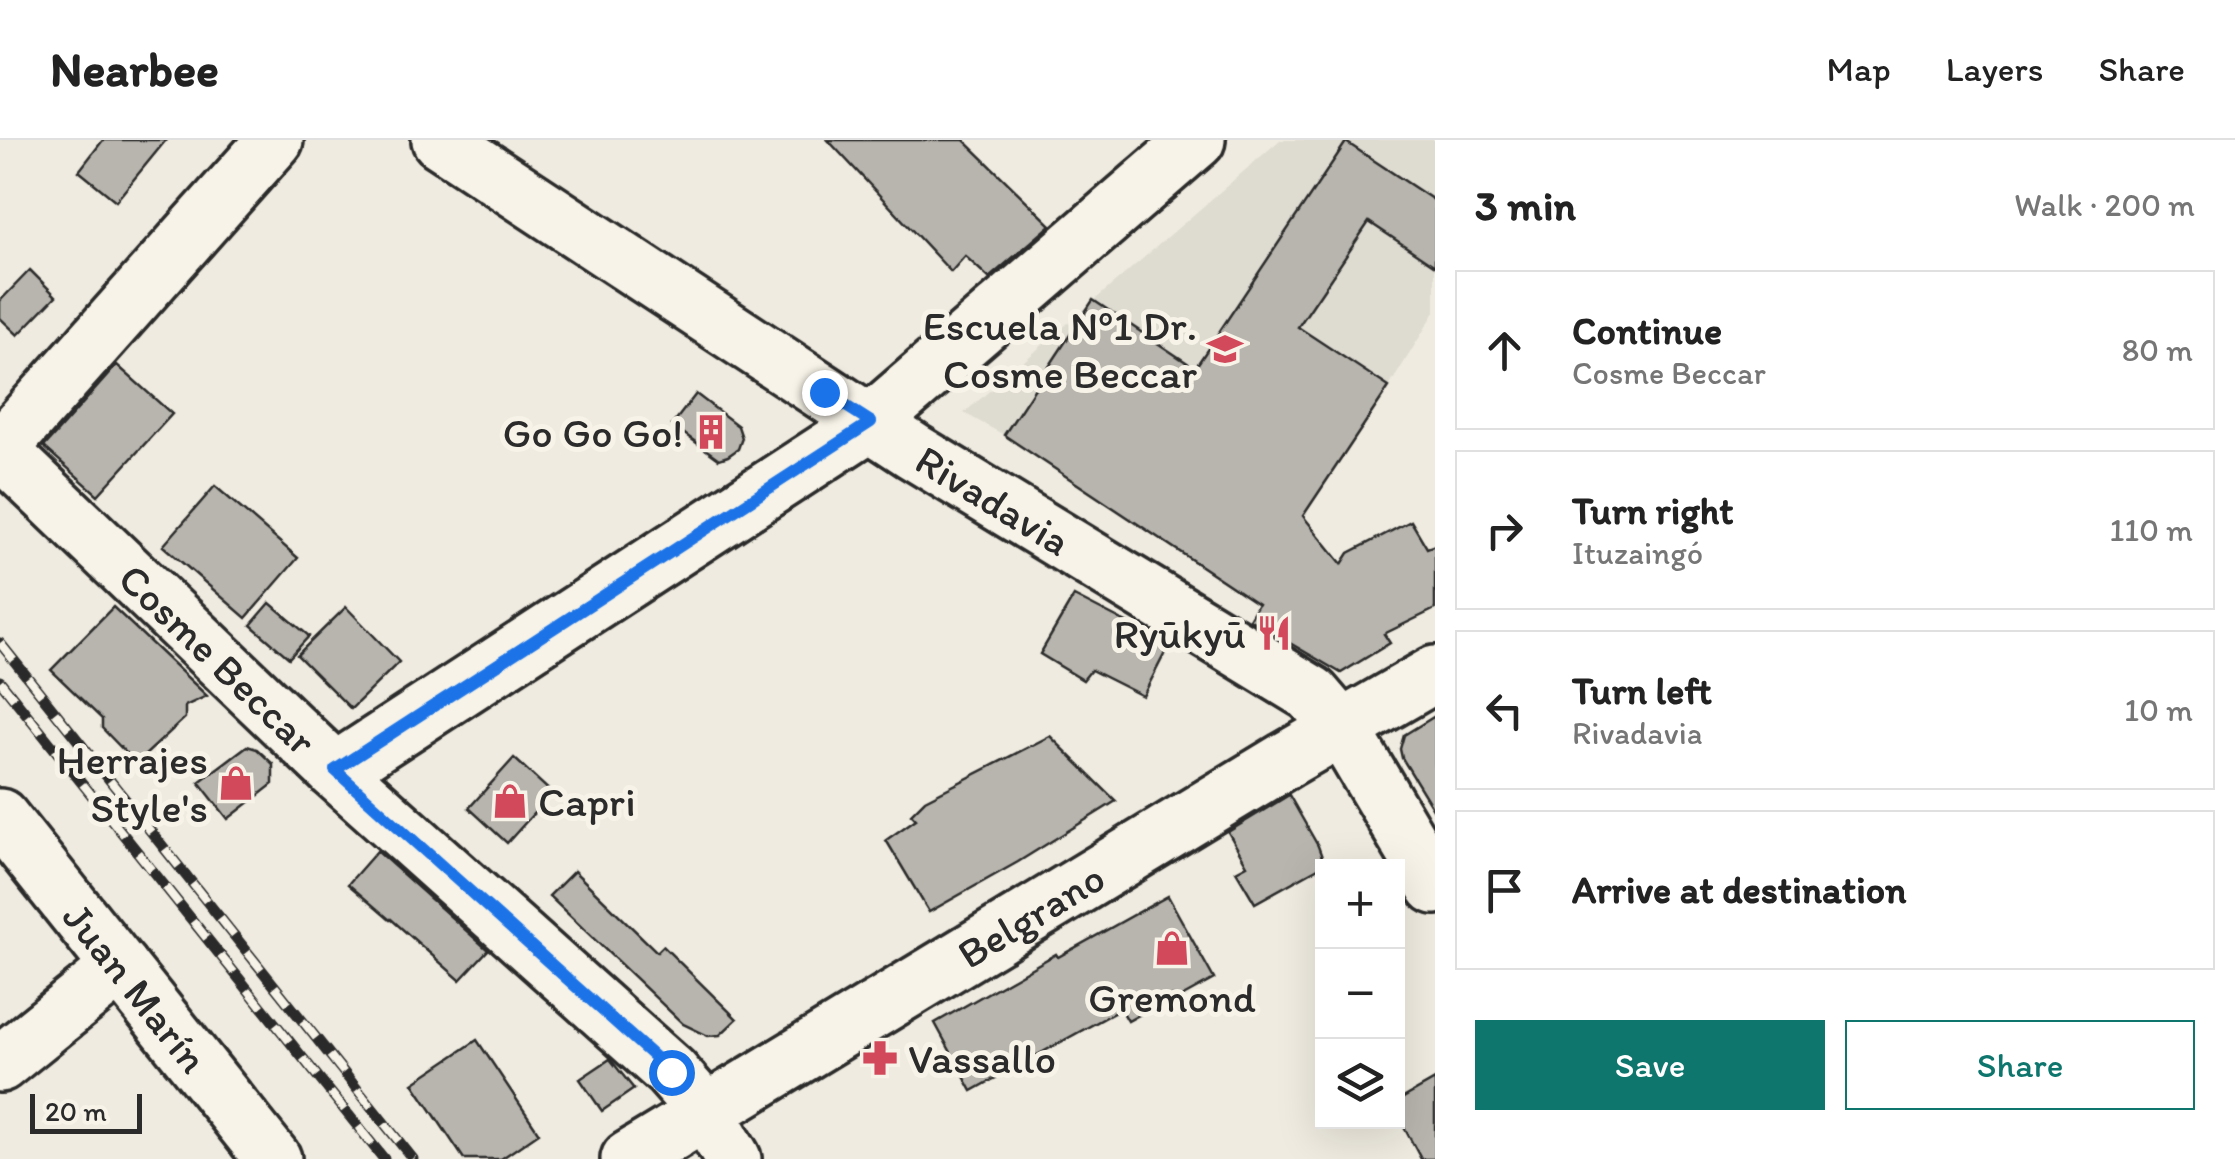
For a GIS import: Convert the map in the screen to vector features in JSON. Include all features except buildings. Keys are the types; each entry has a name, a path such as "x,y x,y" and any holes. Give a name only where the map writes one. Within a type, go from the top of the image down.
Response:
{"street":[{"path":"0,450 275,140"},
{"name":"Rivadavia","path":"440,140 912,450 1312,694 1342,729 1435,886"},
{"path":"335,770 871,422 1198,140"},
{"name":"Cosme Beccar","path":"0,450 335,770 671,1072 706,1112 733,1159"},
{"name":"Belgrano","path":"630,1159 1286,760 1435,674"},
{"name":"Juan Marín","path":"0,817 273,1159"},
{"path":"0,1064 120,967"}],"shaded area":[{"name":"Escuela Nº1 Dr. Cosme Beccar","path":"1280,140 1435,140 1435,312 1248,597 1004,435 964,413"}],"railway":[{"path":"0,643 413,1159"},
{"path":"0,681 384,1159"}],"place":[{"name":"Escuela Nº1 Dr. Cosme Beccar","path":"1225,349"},
{"name":"Go Go Go!","path":"711,432"},
{"name":"Ryūkyū","path":"1274,633"},
{"name":"Herrajes Style's","path":"236,783"},
{"name":"Capri","path":"510,801"},
{"name":"Gremond","path":"1172,948"},
{"name":"Vassallo","path":"880,1058"}],"route":[{"path":"671,1072 335,770 871,422 824,392"}]}
